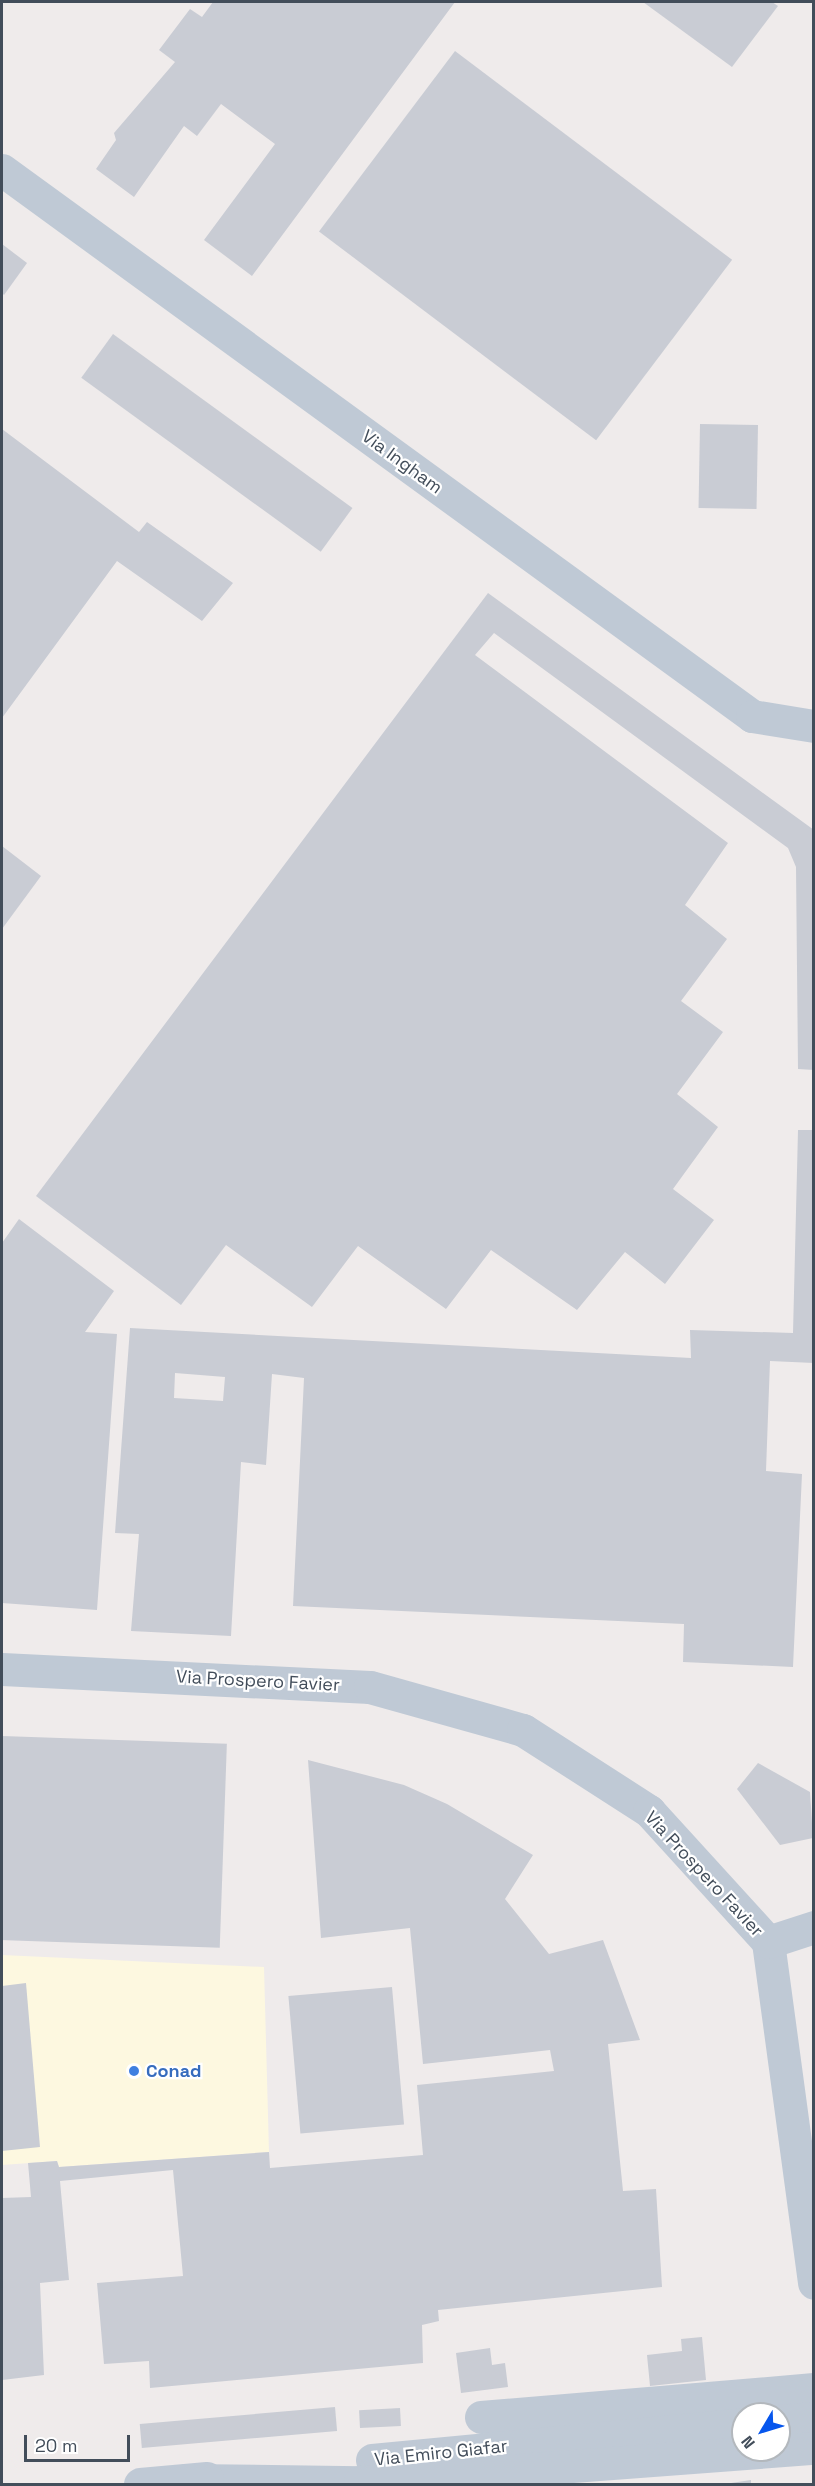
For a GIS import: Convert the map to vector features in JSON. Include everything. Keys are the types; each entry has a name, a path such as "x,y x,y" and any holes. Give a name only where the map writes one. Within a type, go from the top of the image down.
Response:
{"street":[{"name":"Via Ingham","path":"2,170 752,716 813,726"},
{"name":"Via Prospero Favier","path":"2,1669 370,1687 524,1730 649,1811 768,1942 813,2283"},
{"path":"768,1942 813,1927"},
{"path":"479,2433 813,2389"},
{"path":"791,2420 813,2418"},
{"name":"Via Emiro Giafar","path":"140,2484 186,2480 479,2433 731,2424"},
{"path":"186,2480 360,2482 813,2448"}],"shaded area":[{"name":"Conad","path":"2,1955 264,1967 269,2152 59,2167 57,2161 2,2165"}],"building":[{"path":"213,2 455,2 252,276 204,240 275,144 221,104 197,136 184,126 134,197 96,169 116,140 114,133 175,62 159,50 190,9 202,17"},
{"path":"643,2 772,2 778,6 732,67"},
{"path":"455,51 732,260 596,440 319,231"},
{"path":"2,244 27,263 4,295 2,293"},
{"path":"113,334 352,508 321,552 81,378"},
{"path":"700,424 758,425 757,509 699,508"},
{"path":"2,429 139,532 147,522 233,583 202,621 117,561 2,718"},
{"path":"488,593 814,830 814,1070 798,1069 796,867 788,848 494,633 475,655 728,843 685,905 727,939 681,1001 723,1032 677,1094 718,1127 673,1189 714,1220 665,1284 625,1252 577,1310 491,1250 446,1309 358,1246 312,1307 226,1245 181,1305 36,1196"},
{"path":"2,846 41,876 2,929"},
{"path":"798,1130 814,1130 814,1363 770,1361 766,1471 802,1474 793,1667 683,1662 684,1624 293,1606 304,1378 272,1374 266,1465 241,1462 231,1636 131,1631 139,1534 115,1533 130,1328 691,1358 690,1330 793,1333","holes":["175,1373 225,1377 223,1401 174,1398"]},
{"path":"19,1219 114,1291 85,1332 117,1334 97,1610 2,1603 2,1243"},
{"path":"2,1736 227,1744 220,1948 2,1940"},
{"path":"308,1760 404,1785 447,1804 533,1855 505,1899 549,1954 603,1940 640,2040 608,2044 623,2191 656,2189 662,2287 438,2310 439,2321 422,2325 423,2363 150,2388 149,2361 104,2364 97,2283 183,2276 173,2170 60,2181 69,2280 40,2283 44,2375 2,2380 2,2198 31,2197 28,2163 57,2161 59,2167 269,2152 270,2168 423,2155 417,2085 554,2071 550,2050 423,2064 410,1928 321,1938"},
{"path":"758,1763 810,1792 813,1838 780,1845 737,1789"},
{"path":"26,1983 40,2147 2,2151 2,1986"},
{"path":"392,1987 404,2124 300,2134 288,1996"},
{"path":"702,2337 706,2380 650,2386 647,2355 682,2351 681,2339"},
{"path":"490,2348 492,2365 505,2363 508,2387 461,2393 456,2353"},
{"path":"335,2407 337,2431 142,2448 140,2424"},
{"path":"400,2408 401,2426 360,2428 359,2410"},
{"path":"751,2480 751,2484 731,2484 731,2483"}],"place":[{"name":"Conad","path":"134,2071"}]}
